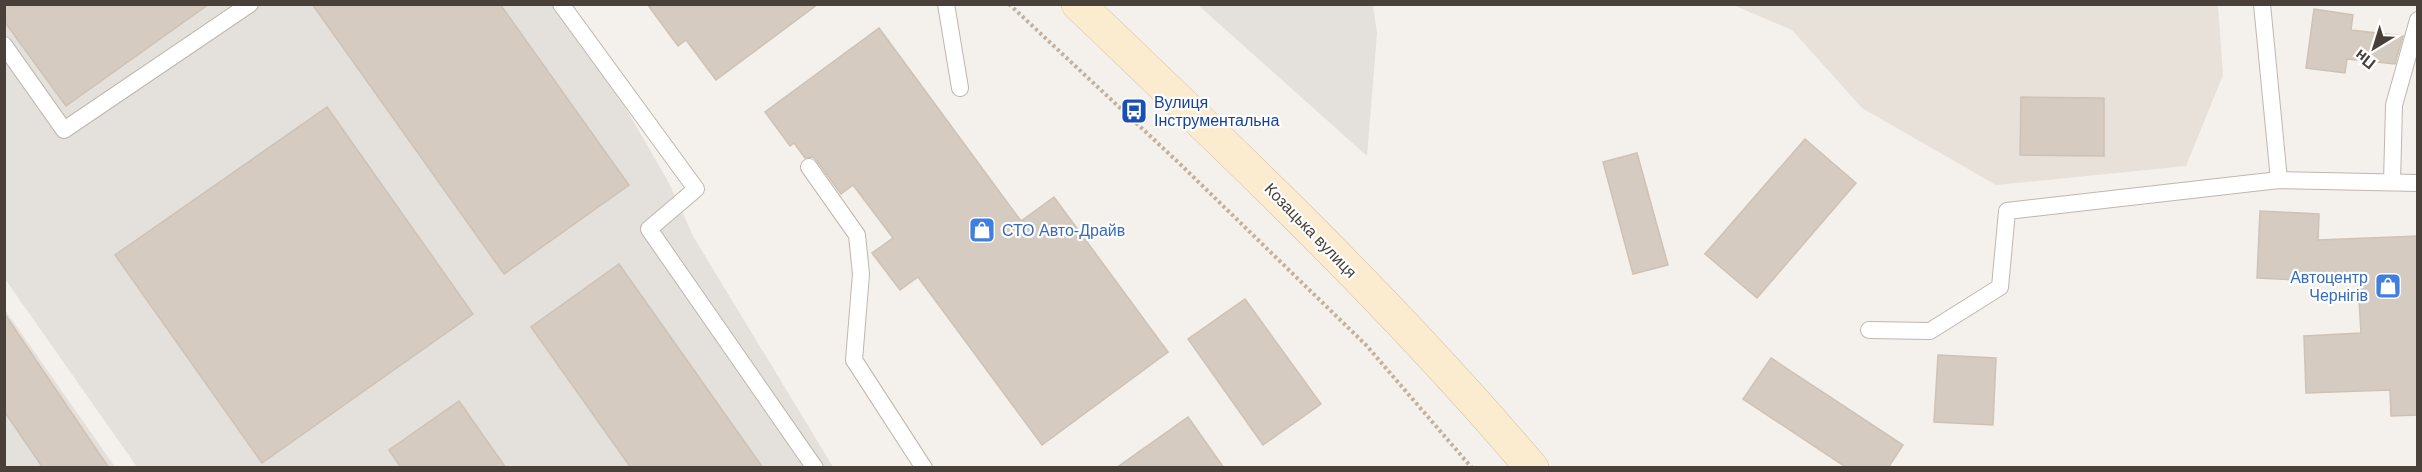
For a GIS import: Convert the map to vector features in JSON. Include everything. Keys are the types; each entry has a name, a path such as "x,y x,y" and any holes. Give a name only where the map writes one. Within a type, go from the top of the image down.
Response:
{"main road":[{"name":"Козацька вулиця","path":"1078,4 1278,195 1470,395 1532,468"}],"lane":[{"path":"4,45 64,130 250,4"},
{"path":"561,4 696,189 649,229 815,468"},
{"path":"946,4 960,88"},
{"path":"2262,4 2279,180"},
{"path":"2392,182 2394,105 2418,20"},
{"path":"808,167 857,235 861,274 854,360 924,468"},
{"path":"1869,330 1930,331 2000,288 2007,211 2279,180 2418,183"}],"path":[{"path":"1009,4 1180,164 1366,345 1472,468"}],"shaded area":[{"path":"4,5 566,5 669,183 693,236 833,467 137,467 5,279"},
{"path":"1198,5 1373,5 1377,33 1367,156"},
{"path":"1733,5 2218,5 2223,75 2186,166 1996,185 1862,108 1792,30"},
{"path":"5,310 115,467 5,467"}],"building":[{"path":"4,4 209,4 66,106 4,21"},
{"path":"312,4 500,4 629,185 504,274"},
{"path":"647,4 818,4 716,80 686,40 678,46"},
{"path":"2314,9 2353,15 2351,30 2403,36 2395,64 2347,59 2345,73 2306,68"},
{"name":"СТО Авто-Драйв","path":"879,28 1021,221 1054,197 1168,352 1042,445 918,277 900,290 872,253 893,238 853,185 841,194 817,161 813,157 805,158 794,143 790,146 765,112"},
{"path":"2021,97 2104,98 2104,156 2020,155"},
{"path":"327,107 473,314 262,463 115,255"},
{"path":"1805,139 1856,183 1757,298 1705,254"},
{"path":"1637,153 1668,265 1633,274 1603,162"},
{"name":"Автоцентр Чернігів","path":"2260,211 2319,214 2318,240 2418,236 2418,415 2391,416 2390,390 2306,393 2304,336 2361,333 2358,283 2257,278"},
{"path":"619,264 763,468 631,468 531,327"},
{"path":"1245,299 1321,404 1263,445 1188,339"},
{"path":"4,313 109,468 43,468 4,411"},
{"path":"1938,355 1996,358 1993,425 1934,422"},
{"path":"1771,358 1903,445 1888,468 1847,468 1743,399"},
{"path":"459,401 506,468 401,468 389,450"},
{"path":"1188,417 1224,468 1116,468"}],"place":[{"name":"Вулиця Інструментальна","path":"1134,111"},
{"name":"СТО Авто-Драйв","path":"982,230"},
{"name":"Автоцентр Чернігів","path":"2388,286"}]}
